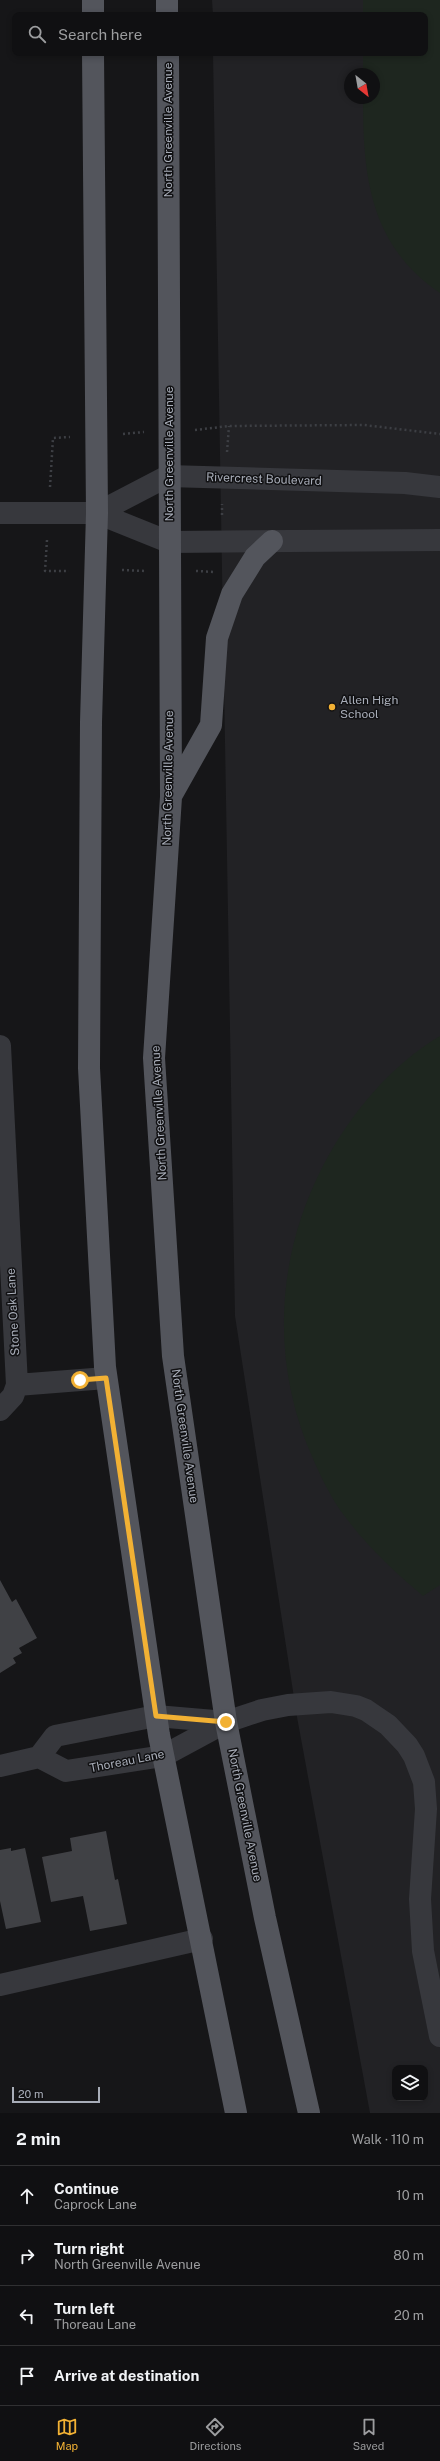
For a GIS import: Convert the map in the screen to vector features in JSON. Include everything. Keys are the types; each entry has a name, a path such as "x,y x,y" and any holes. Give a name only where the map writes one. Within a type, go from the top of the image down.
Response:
{"main road":[{"path":"93,0 93,12"},
{"path":"167,0 167,12"},
{"path":"93,56 97,513 91,722 89,1068 106,1378 163,1756 202,1939 236,2113"},
{"name":"North Greenville Avenue","path":"168,56 168,476 171,571 171,797 154,1058 174,1356 226,1722 265,1918 309,2113"},
{"path":"171,797 211,726 217,638 232,594 255,557 272,541"}],"street":[{"name":"Rivercrest Boulevard","path":"97,513 168,476 405,484 440,487"},
{"name":"Rivercrest Boulevard","path":"0,513 97,513 169,542 440,540"},
{"name":"Stone Oak Lane","path":"0,1046 16,1385"},
{"path":"0,1410 12,1396 16,1385 106,1378"},
{"path":"0,1766 39,1757 55,1736 156,1716 226,1722 262,1710 317,1701 344,1703 366,1710 388,1725 407,1745 420,1769 426,1796 420,1899 422,1944 440,2036"},
{"name":"Thoreau Lane","path":"39,1757 66,1771 163,1756 226,1722"},
{"path":"0,1985 202,1939"}],"path":[{"path":"229,426 364,425 440,434"},
{"path":"45,571 96,570 217,572"}],"shaded area":[{"name":"Allen High School","path":"212,0 440,0 440,2113 370,2113 297,1717 235,1316 213,56 428,56 428,12 213,12"},
{"path":"363,0 440,0 440,293 416,274 398,253 384,231 375,206 369,181 363,127 363,104 380,104 380,68 363,68 363,56 428,56 428,12 363,12"},
{"path":"440,1036 440,1585 423,1596 389,1566 359,1534 340,1510 323,1480 300,1424 290,1387 285,1349 284,1311 288,1274 296,1236 308,1200 324,1164 346,1127 373,1092 405,1061"}],"building":[{"path":"0,1580 12,1602 16,1599 37,1638 19,1648 22,1653 13,1658 16,1663 0,1673"},
{"path":"106,1831 115,1880 118,1879 127,1924 90,1931 83,1896 51,1902 42,1857 72,1851 70,1838"},
{"path":"11,1848 11,1851 25,1848 41,1922 6,1929 0,1901 0,1850"}],"place":[{"name":"Allen High School","path":"332,707"}],"route":[{"path":"80,1380 106,1378 156,1716 226,1722"}]}
